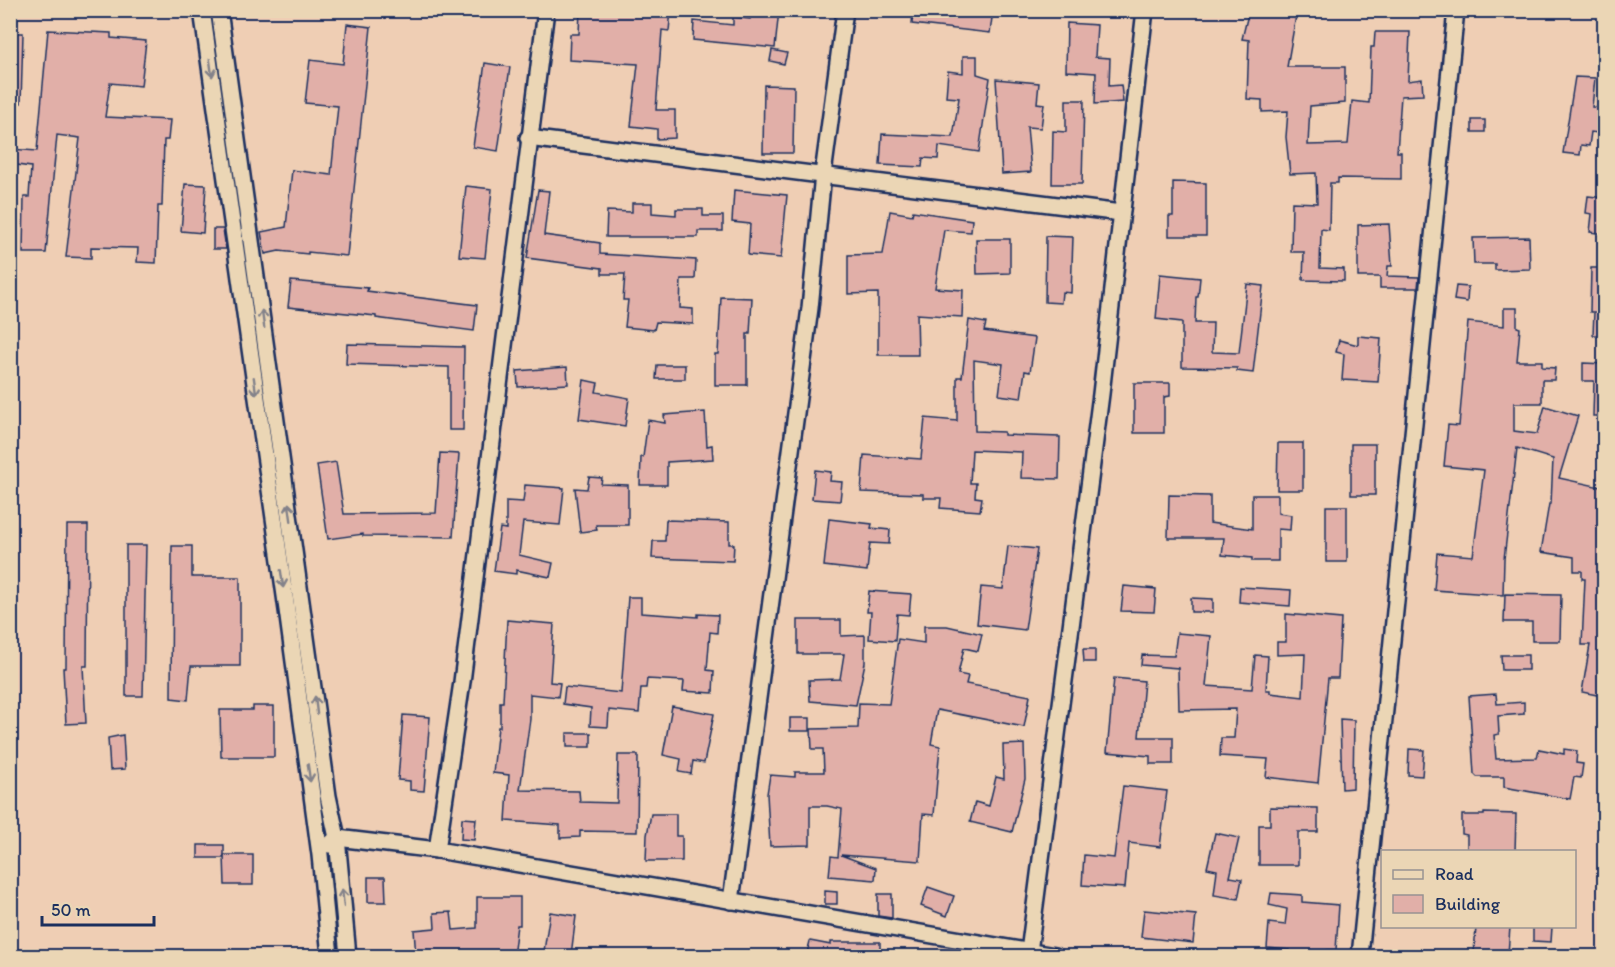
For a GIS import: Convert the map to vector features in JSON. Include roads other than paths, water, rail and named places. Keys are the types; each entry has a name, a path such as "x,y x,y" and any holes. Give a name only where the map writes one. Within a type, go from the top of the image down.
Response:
{"street":[{"path":"202,10 320,855 330,957"},
{"path":"219,10 328,796 337,838 348,957"},
{"path":"437,850 462,682 528,138 546,10"},
{"path":"731,902 809,319 823,174 845,10"},
{"path":"1029,952 1101,394 1145,10"},
{"path":"1360,957 1456,10"},
{"path":"528,138 1121,213"},
{"path":"320,855 337,838"},
{"path":"337,838 437,850 1055,957"}]}
